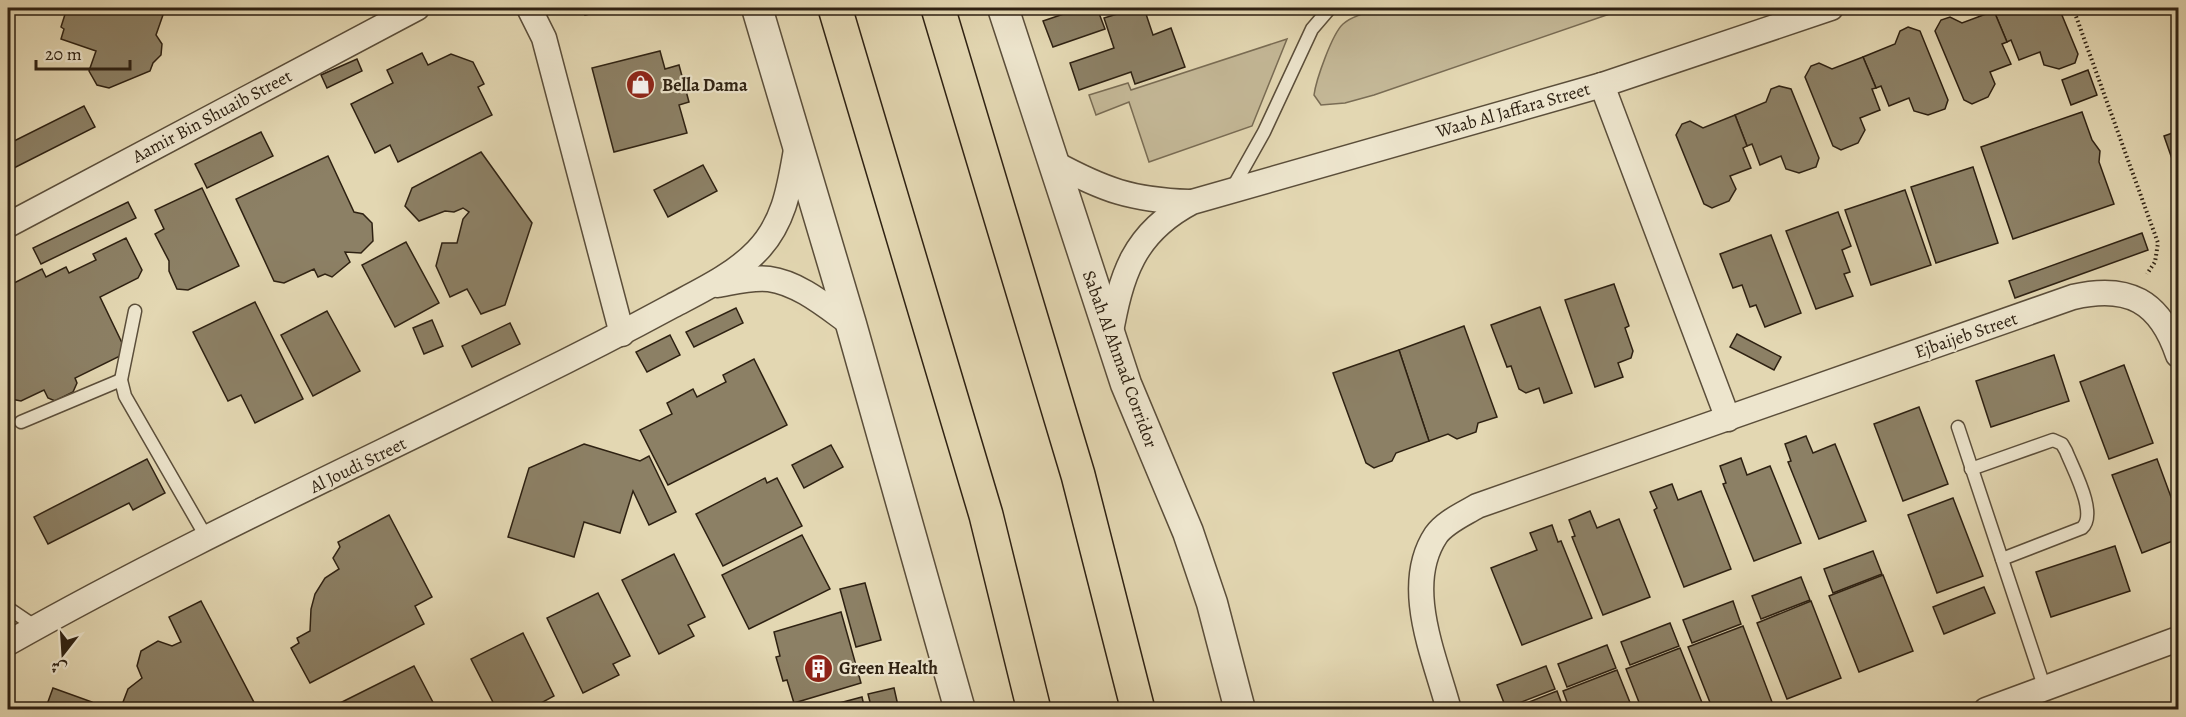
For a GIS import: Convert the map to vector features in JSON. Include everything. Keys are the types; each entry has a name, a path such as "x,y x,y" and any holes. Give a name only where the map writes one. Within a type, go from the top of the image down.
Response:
{"highway":[{"path":"814,8 844,40"},
{"path":"835,8 986,515 1034,710"},
{"path":"940,10 1078,475 1138,710"}],"street":[{"name":"Aamir Bin Shuaib Street","path":"8,225 417,8"},
{"path":"529,8 544,38 622,334"},
{"path":"757,8 798,140 960,710"},
{"name":"Sabah Al Ahmad Corridor","path":"1003,8 1126,384 1188,532 1212,603 1240,710"},
{"name":"Waab Al Jaffara Street","path":"1110,338 1118,291 1129,264 1148,235 1167,215 1192,202 1602,85 1831,8"},
{"path":"1602,85 1728,419"},
{"name":"Al Joudi Street","path":"8,643 208,540 622,334 709,286 743,264 772,235 782,214 798,140"},
{"name":"Waab Al Jaffara Street","path":"1054,163 1095,185 1125,196 1155,201 1192,202"},
{"name":"Al Joudi Street","path":"709,286 766,279 780,281 815,299 851,324"},
{"name":"Ejbaijeb Street","path":"1449,710 1425,618 1421,587 1423,568 1437,534 1477,506 2073,297 2096,291 2132,295"},
{"path":"2132,295 2148,306 2161,320 2178,355"},
{"path":"1986,710 2038,698 2178,639"}],"lane":[{"path":"1232,189 1264,132 1312,29 1330,8"},
{"path":"135,311 122,380 125,396 208,540"},
{"path":"21,422 122,380"},
{"path":"1958,428 2002,559 2038,698"},
{"path":"1971,469 2053,440 2062,444 2066,451 2090,511 2089,519 2082,528 2002,559"},
{"path":"8,608 36,627"}],"path":[{"path":"2073,8 2158,243 2155,262 2132,295"}],"shaded area":[{"path":"1383,8 1627,8 1374,95 1345,103 1321,105 1314,95 1315,88 1325,58 1339,29 1352,18"},
{"path":"1287,39 1252,126 1149,162 1129,102 1096,115 1089,95 1128,83 1131,90"}],"building":[{"path":"67,8 151,8 164,12 156,35 162,44 161,55 153,63 150,71 109,88 97,85 89,71 96,51 61,39 64,29 61,27"},
{"path":"583,8 615,8 585,15"},
{"path":"1081,8 1097,8 1105,29 1053,47 1043,21"},
{"path":"1144,8 1153,35 1171,28 1185,67 1135,84 1131,72 1079,90 1070,63 1114,48 1104,18"},
{"path":"2002,8 2059,8 2078,54 2075,63 2059,69 2044,65 2040,52 2019,60 2011,40 2007,42 1994,11"},
{"path":"1994,11 2007,42 2002,44 2011,64 1990,72 1995,84 1988,97 1972,104 1964,100 1935,31 1941,20 1950,17 1962,23"},
{"path":"1908,27 1920,31 1948,100 1945,109 1928,115 1914,111 1909,98 1889,106 1881,86 1876,88 1863,57 1895,44 1900,31"},
{"name":"Bella Dama","path":"660,51 665,69 679,65 689,102 679,105 687,133 614,152 592,68"},
{"path":"422,53 428,65 451,54 473,62 484,84 478,87 492,115 398,162 390,145 375,153 351,104 393,83 387,70"},
{"path":"1863,57 1876,88 1872,89 1880,110 1860,118 1865,130 1858,143 1841,150 1833,146 1805,77 1811,66 1819,63 1832,69"},
{"path":"357,59 362,71 327,88 321,75"},
{"path":"2088,70 2097,95 2071,105 2062,80"},
{"path":"1779,86 1791,89 1819,158 1816,167 1799,173 1786,169 1781,156 1760,165 1752,144 1747,146 1735,115 1766,102 1771,89"},
{"path":"84,106 95,127 8,171 8,144"},
{"path":"2082,112 2092,140 2100,151 2099,162 2114,204 2013,239 1981,147"},
{"path":"1735,115 1747,146 1743,148 1751,168 1730,176 1736,189 1729,201 1712,208 1704,204 1676,135 1682,124 1690,121 1703,128"},
{"path":"2178,131 2178,176 2164,136"},
{"path":"261,132 273,156 207,188 195,164"},
{"path":"481,152 532,223 505,305 481,314 467,289 450,297 436,266 442,243 457,243 463,219 469,212 463,208 454,212 445,211 419,221 405,206 412,188"},
{"path":"328,156 354,212 363,214 372,223 373,241 361,253 345,252 350,262 332,277 325,274 318,277 314,269 284,283 274,281 236,199"},
{"path":"703,165 717,191 668,217 654,190"},
{"path":"1973,167 1998,243 1936,263 1911,187"},
{"path":"202,188 239,266 188,290 177,289 169,271 169,261 155,234 164,229 155,210"},
{"path":"1905,190 1931,265 1871,285 1845,210"},
{"path":"128,202 136,218 41,264 33,248"},
{"path":"1838,212 1851,246 1842,250 1850,272 1844,274 1853,296 1816,309 1786,231"},
{"path":"2142,233 2148,250 2015,298 2009,281"},
{"path":"1771,235 1801,313 1765,327 1756,305 1750,307 1742,285 1733,288 1720,254"},
{"path":"126,238 142,270 138,278 100,297 124,347 120,356 75,378 77,383 73,392 55,401 48,398 44,390 21,401 11,399 8,392 8,286 42,269 46,277 66,267 69,273 96,260 93,254"},
{"path":"406,242 439,303 395,327 362,265"},
{"path":"1614,284 1629,326 1625,328 1633,351 1631,358 1618,363 1623,377 1595,387 1565,300"},
{"path":"255,302 303,399 255,423 241,395 228,401 193,332"},
{"path":"1540,307 1572,393 1544,403 1539,388 1526,393 1519,389 1511,366 1507,367 1491,325"},
{"path":"736,308 743,323 694,347 686,332"},
{"path":"327,311 360,371 313,396 281,335"},
{"path":"432,320 443,346 424,354 413,328"},
{"path":"510,323 520,344 472,367 462,346"},
{"path":"1464,326 1497,417 1478,423 1476,432 1457,439 1448,434 1429,441 1399,350"},
{"path":"1737,334 1781,357 1774,370 1730,347"},
{"path":"670,335 680,355 647,372 636,352"},
{"path":"1399,350 1429,441 1396,453 1392,461 1374,468 1366,463 1333,373"},
{"path":"2054,355 2069,401 1991,427 1976,381"},
{"path":"754,359 787,425 668,485 640,430 672,414 667,403 693,389 697,397 726,382 723,375"},
{"path":"2124,365 2153,443 2109,459 2080,382"},
{"path":"1919,407 1948,484 1903,501 1874,424"},
{"path":"1806,436 1813,453 1835,444 1866,521 1819,539 1788,462 1791,461 1785,444"},
{"path":"584,444 640,461 649,456 676,512 649,525 633,491 620,533 584,522 574,557 508,537 529,468"},
{"path":"831,445 843,467 804,488 792,465"},
{"path":"1741,458 1747,475 1770,466 1801,543 1754,561 1723,484 1726,483 1720,466"},
{"path":"147,459 165,493 133,510 129,503 48,544 34,517"},
{"path":"2157,459 2178,516 2178,539 2142,553 2112,475"},
{"path":"765,478 767,483 777,478 802,526 723,566 696,514"},
{"path":"1672,484 1678,500 1701,491 1731,569 1684,587 1654,510 1657,508 1650,492"},
{"path":"1953,498 1983,576 1937,593 1908,515"},
{"path":"1590,511 1597,528 1619,519 1650,597 1603,615 1572,537 1575,536 1569,520"},
{"path":"389,515 432,597 415,606 424,624 310,683 291,648 299,643 297,638 310,631 311,609 315,594 325,578 339,569 333,558 340,547 338,542"},
{"path":"1552,525 1558,542 1561,541 1592,618 1522,645 1491,568 1537,550 1530,533"},
{"path":"802,535 830,589 749,629 722,575"},
{"path":"2115,546 2130,591 2051,617 2036,572"},
{"path":"1873,551 1882,574 1833,593 1824,569"},
{"path":"674,554 705,617 688,625 694,636 659,654 622,580"},
{"path":"1883,575 1913,651 1859,672 1829,596"},
{"path":"1801,577 1810,600 1761,619 1752,596"},
{"path":"865,583 881,640 856,647 840,589"},
{"path":"1984,587 1995,613 1944,634 1933,607"},
{"path":"598,593 630,656 613,664 619,675 583,693 547,618"},
{"path":"201,601 258,710 120,710 128,689 142,678 137,666 141,651 158,641 172,646 181,642 169,617"},
{"path":"1733,601 1741,624 1692,643 1683,620"},
{"path":"1811,601 1841,678 1787,699 1757,623"},
{"name":"Green Health","path":"841,612 861,683 794,703 787,680 783,681 776,657 780,656 774,632"},
{"path":"1670,623 1679,646 1630,665 1621,642"},
{"path":"1743,626 1772,702 1753,710 1713,710 1688,647"},
{"path":"523,633 554,696 539,704 541,710 497,710 471,659"},
{"path":"1607,645 1616,668 1567,687 1558,664"},
{"path":"1680,648 1705,710 1642,710 1626,669"},
{"path":"414,666 437,710 335,710 334,706"},
{"path":"1546,666 1555,689 1506,708 1497,685"},
{"path":"1617,670 1633,710 1570,710 1563,691"},
{"path":"53,688 92,702 92,710 45,710"},
{"path":"894,688 899,710 872,710 868,694"},
{"path":"1557,691 1564,710 1509,710"},
{"path":"862,697 865,710 813,710"}],"place":[{"name":"Bella Dama","path":"641,85"},
{"name":"Green Health","path":"818,668"}]}
